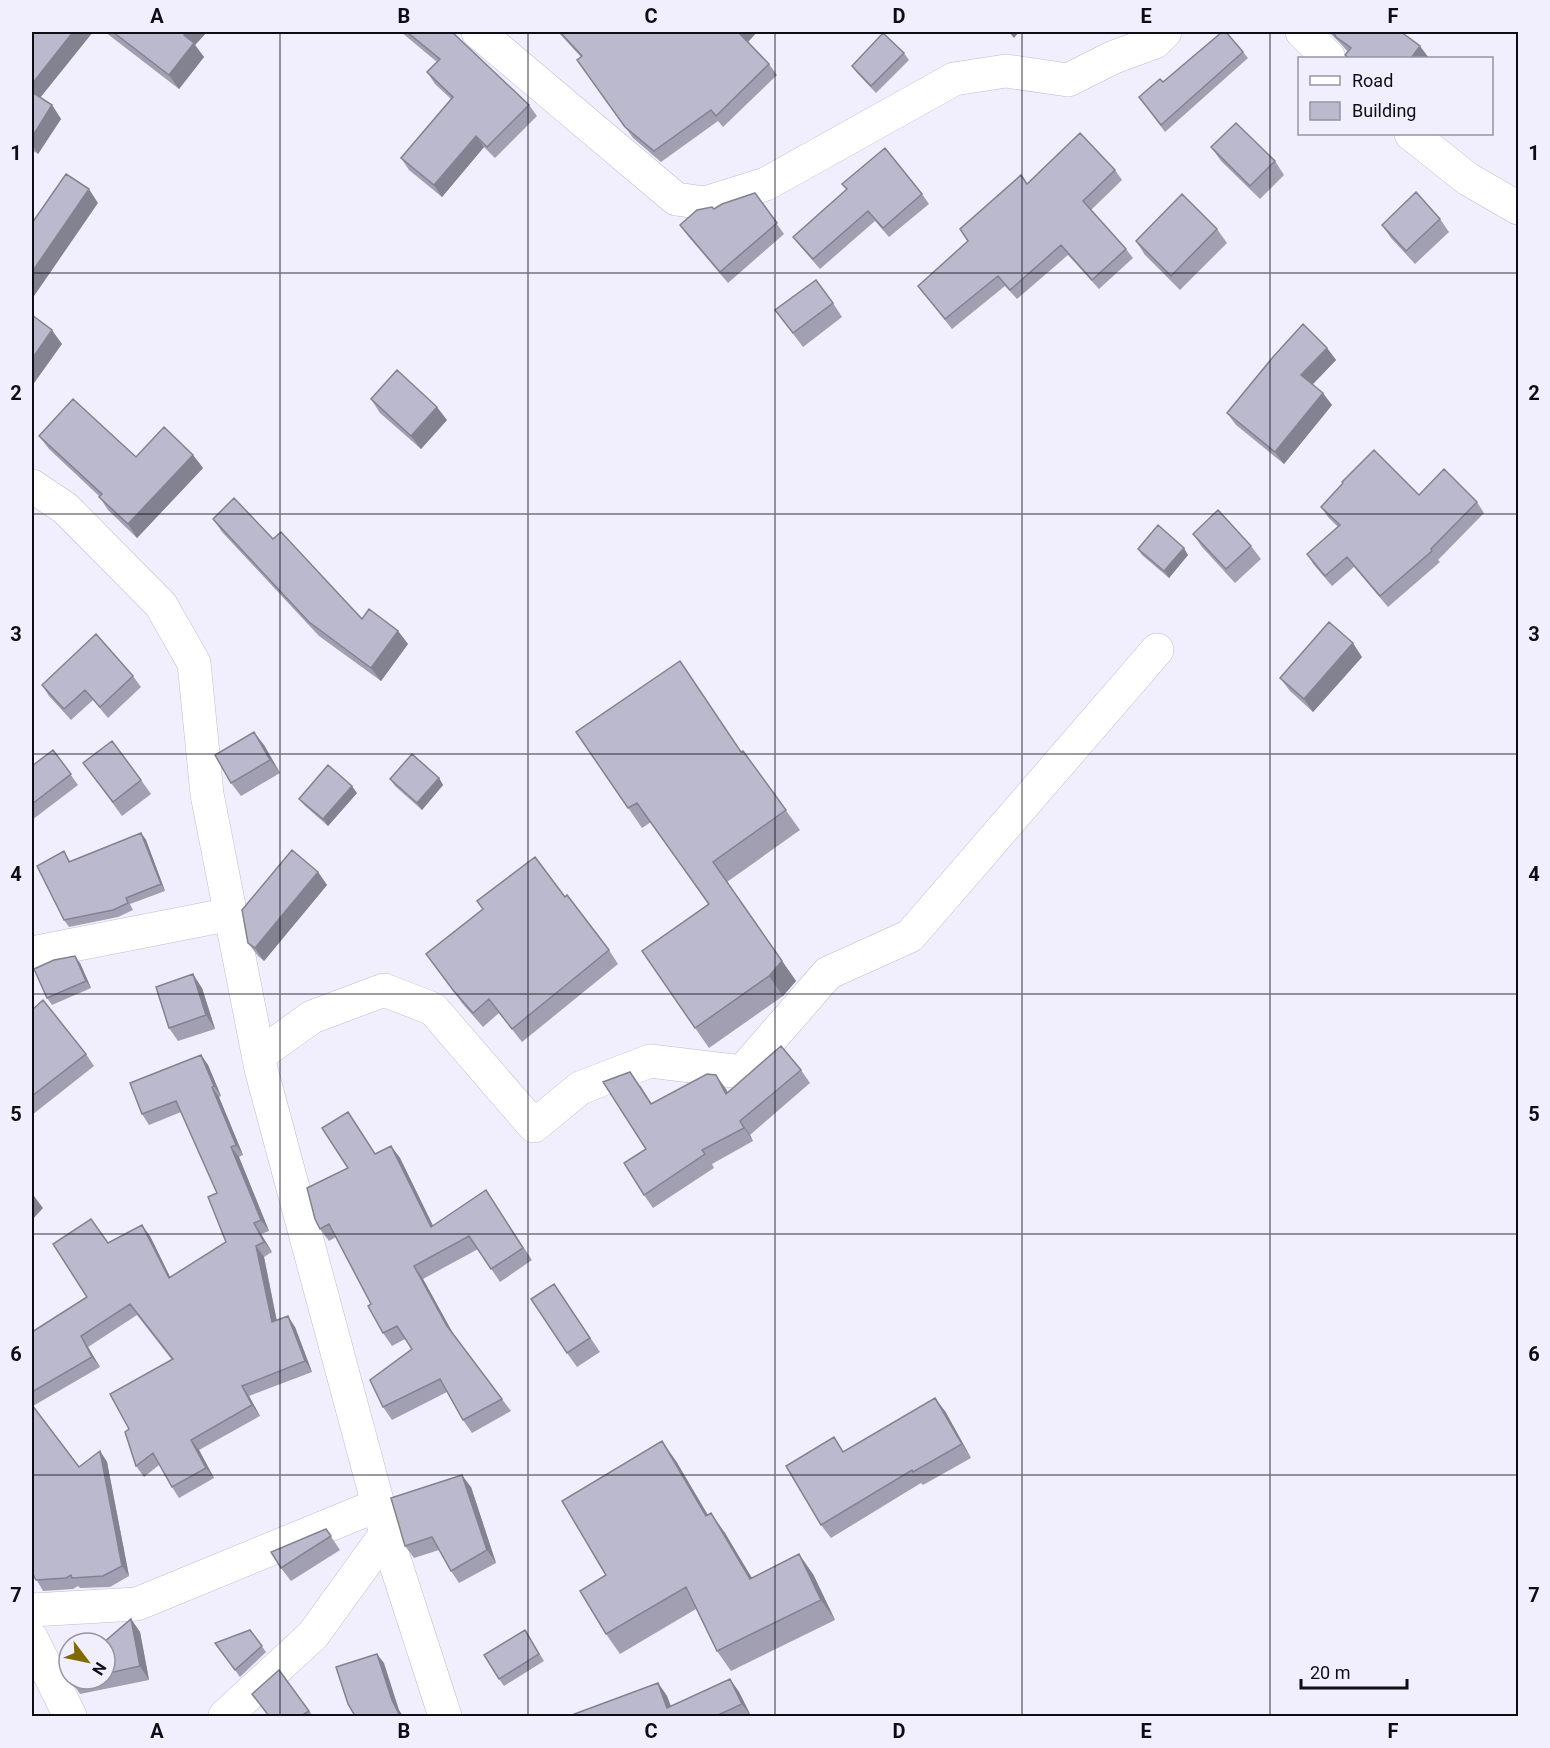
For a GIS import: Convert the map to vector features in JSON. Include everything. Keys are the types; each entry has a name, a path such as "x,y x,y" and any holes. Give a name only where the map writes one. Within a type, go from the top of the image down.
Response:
{"street":[{"path":"478,32 676,199 705,202 766,184 954,79 1006,71 1068,80 1114,57 1155,42 1165,32"},
{"path":"1302,32 1328,57"},
{"path":"1412,135 1468,179 1518,208"},
{"path":"32,486 65,508 161,605 194,663 207,794 259,1055 382,1519 445,1716"},
{"path":"259,1055 312,1017 384,990 433,1009 534,1126 580,1088 650,1061 742,1072 828,973 910,936 1157,650"},
{"path":"32,953 231,914"},
{"path":"32,1610 137,1604 382,1519"},
{"path":"225,1716 313,1635 382,1519"},
{"path":"32,1639 70,1716"}],"building":[{"path":"32,32 73,32 32,84"},
{"path":"113,32 186,32 184,35 194,43 169,75"},
{"path":"407,32 452,32 529,105 487,147 476,136 434,185 401,158 453,97 427,72 440,59"},
{"path":"560,32 740,32 769,64 716,116 711,110 654,151 625,127 577,60 582,56"},
{"path":"1222,32 1226,32 1243,52 1161,125 1139,97 1160,79 1163,82"},
{"path":"1333,32 1401,32 1420,46 1412,57 1348,57 1345,55 1351,48"},
{"path":"883,33 904,53 871,86 852,66"},
{"path":"32,92 52,105 32,137"},
{"path":"1236,123 1275,161 1250,186 1211,147"},
{"path":"1080,133 1115,170 1083,201 1126,249 1092,280 1061,245 1010,290 998,276 945,319 918,286 968,241 960,229 1021,175 1027,184"},
{"path":"885,148 922,194 883,228 868,211 813,259 793,237 847,189 842,184"},
{"path":"66,174 89,189 32,272 32,223"},
{"path":"1416,192 1440,219 1406,251 1382,225"},
{"path":"755,193 777,223 720,272 680,225 697,210 712,207 714,209"},
{"path":"1182,194 1217,229 1171,276 1136,241"},
{"path":"816,280 833,303 793,333 775,310"},
{"path":"32,315 52,330 32,359"},
{"path":"1303,324 1327,348 1301,375 1323,393 1275,452 1227,413"},
{"path":"397,370 437,407 411,436 371,399"},
{"path":"73,399 136,457 164,427 193,455 128,524 99,497 102,494 39,436"},
{"path":"1374,450 1419,495 1444,469 1477,502 1431,549 1432,551 1380,596 1347,557 1325,576 1307,554 1340,525 1321,507"},
{"path":"234,498 273,539 281,532 362,619 369,609 398,631 371,668 309,622 213,519"},
{"path":"1218,510 1251,546 1226,569 1193,534"},
{"path":"1158,525 1184,548 1164,571 1138,549"},
{"path":"1329,622 1353,643 1304,699 1280,678"},
{"path":"96,634 133,676 100,707 85,690 64,709 42,685"},
{"path":"680,661 741,752 743,751 786,810 713,862 782,961 769,976 695,1028 642,951 709,904 637,803 628,808 576,732"},
{"path":"254,732 270,760 231,783 215,755"},
{"path":"112,741 141,780 113,802 83,763"},
{"path":"53,750 71,774 32,804 32,766"},
{"path":"412,754 439,778 417,803 390,779"},
{"path":"328,765 352,786 323,819 299,799"},
{"path":"141,833 161,884 126,898 128,903 113,910 64,920 37,866 64,851 69,862"},
{"path":"292,850 318,872 255,948 248,943 242,910"},
{"path":"535,857 609,950 512,1029 489,999 473,1013 426,954 483,909 477,901"},
{"path":"75,956 86,981 47,998 34,969 54,960"},
{"path":"193,974 206,1015 169,1028 156,987"},
{"path":"43,1000 86,1054 32,1096 32,1010"},
{"path":"781,1046 801,1070 740,1121 744,1128 702,1150 705,1154 644,1195 624,1163 646,1149 603,1082 630,1072 651,1104 707,1074 716,1075 726,1094"},
{"path":"201,1055 236,1145 231,1147 261,1220 254,1223 264,1242 256,1246 272,1322 288,1316 305,1361 242,1386 252,1405 191,1440 206,1468 172,1487 153,1453 136,1466 125,1432 129,1429 110,1394 173,1359 130,1304 81,1336 92,1357 32,1392 32,1332 87,1297 53,1244 91,1219 108,1243 142,1225 169,1278 226,1242 208,1197 217,1193 176,1101 142,1114 130,1083"},
{"path":"348,1112 375,1154 391,1146 431,1227 486,1190 523,1248 491,1269 469,1236 414,1266 447,1326 502,1399 463,1420 440,1379 383,1407 370,1380 412,1349 397,1326 383,1333 368,1306 371,1304 329,1224 320,1229 307,1188 348,1168 322,1128"},
{"path":"554,1284 590,1338 567,1353 531,1299"},
{"path":"935,1398 962,1444 913,1472 912,1470 821,1525 786,1466 834,1437 843,1452"},
{"path":"32,1405 79,1467 100,1451 122,1566 103,1576 72,1578 71,1575 66,1578 36,1580 32,1572"},
{"path":"662,1441 706,1516 711,1513 750,1579 799,1554 821,1600 717,1651 686,1587 606,1634 580,1591 606,1575 562,1501"},
{"path":"462,1475 487,1550 451,1571 432,1537 405,1546 391,1498"},
{"path":"326,1529 331,1536 281,1568 271,1552"},
{"path":"131,1619 140,1666 117,1671 117,1631"},
{"path":"250,1630 262,1646 235,1670 215,1643"},
{"path":"525,1630 539,1654 499,1679 484,1655"},
{"path":"377,1654 392,1700 400,1716 355,1716 348,1704 336,1667"},
{"path":"279,1670 309,1711 301,1716 269,1716 252,1694"},
{"path":"730,1679 742,1704 716,1716 569,1716 658,1683 667,1708"}]}
